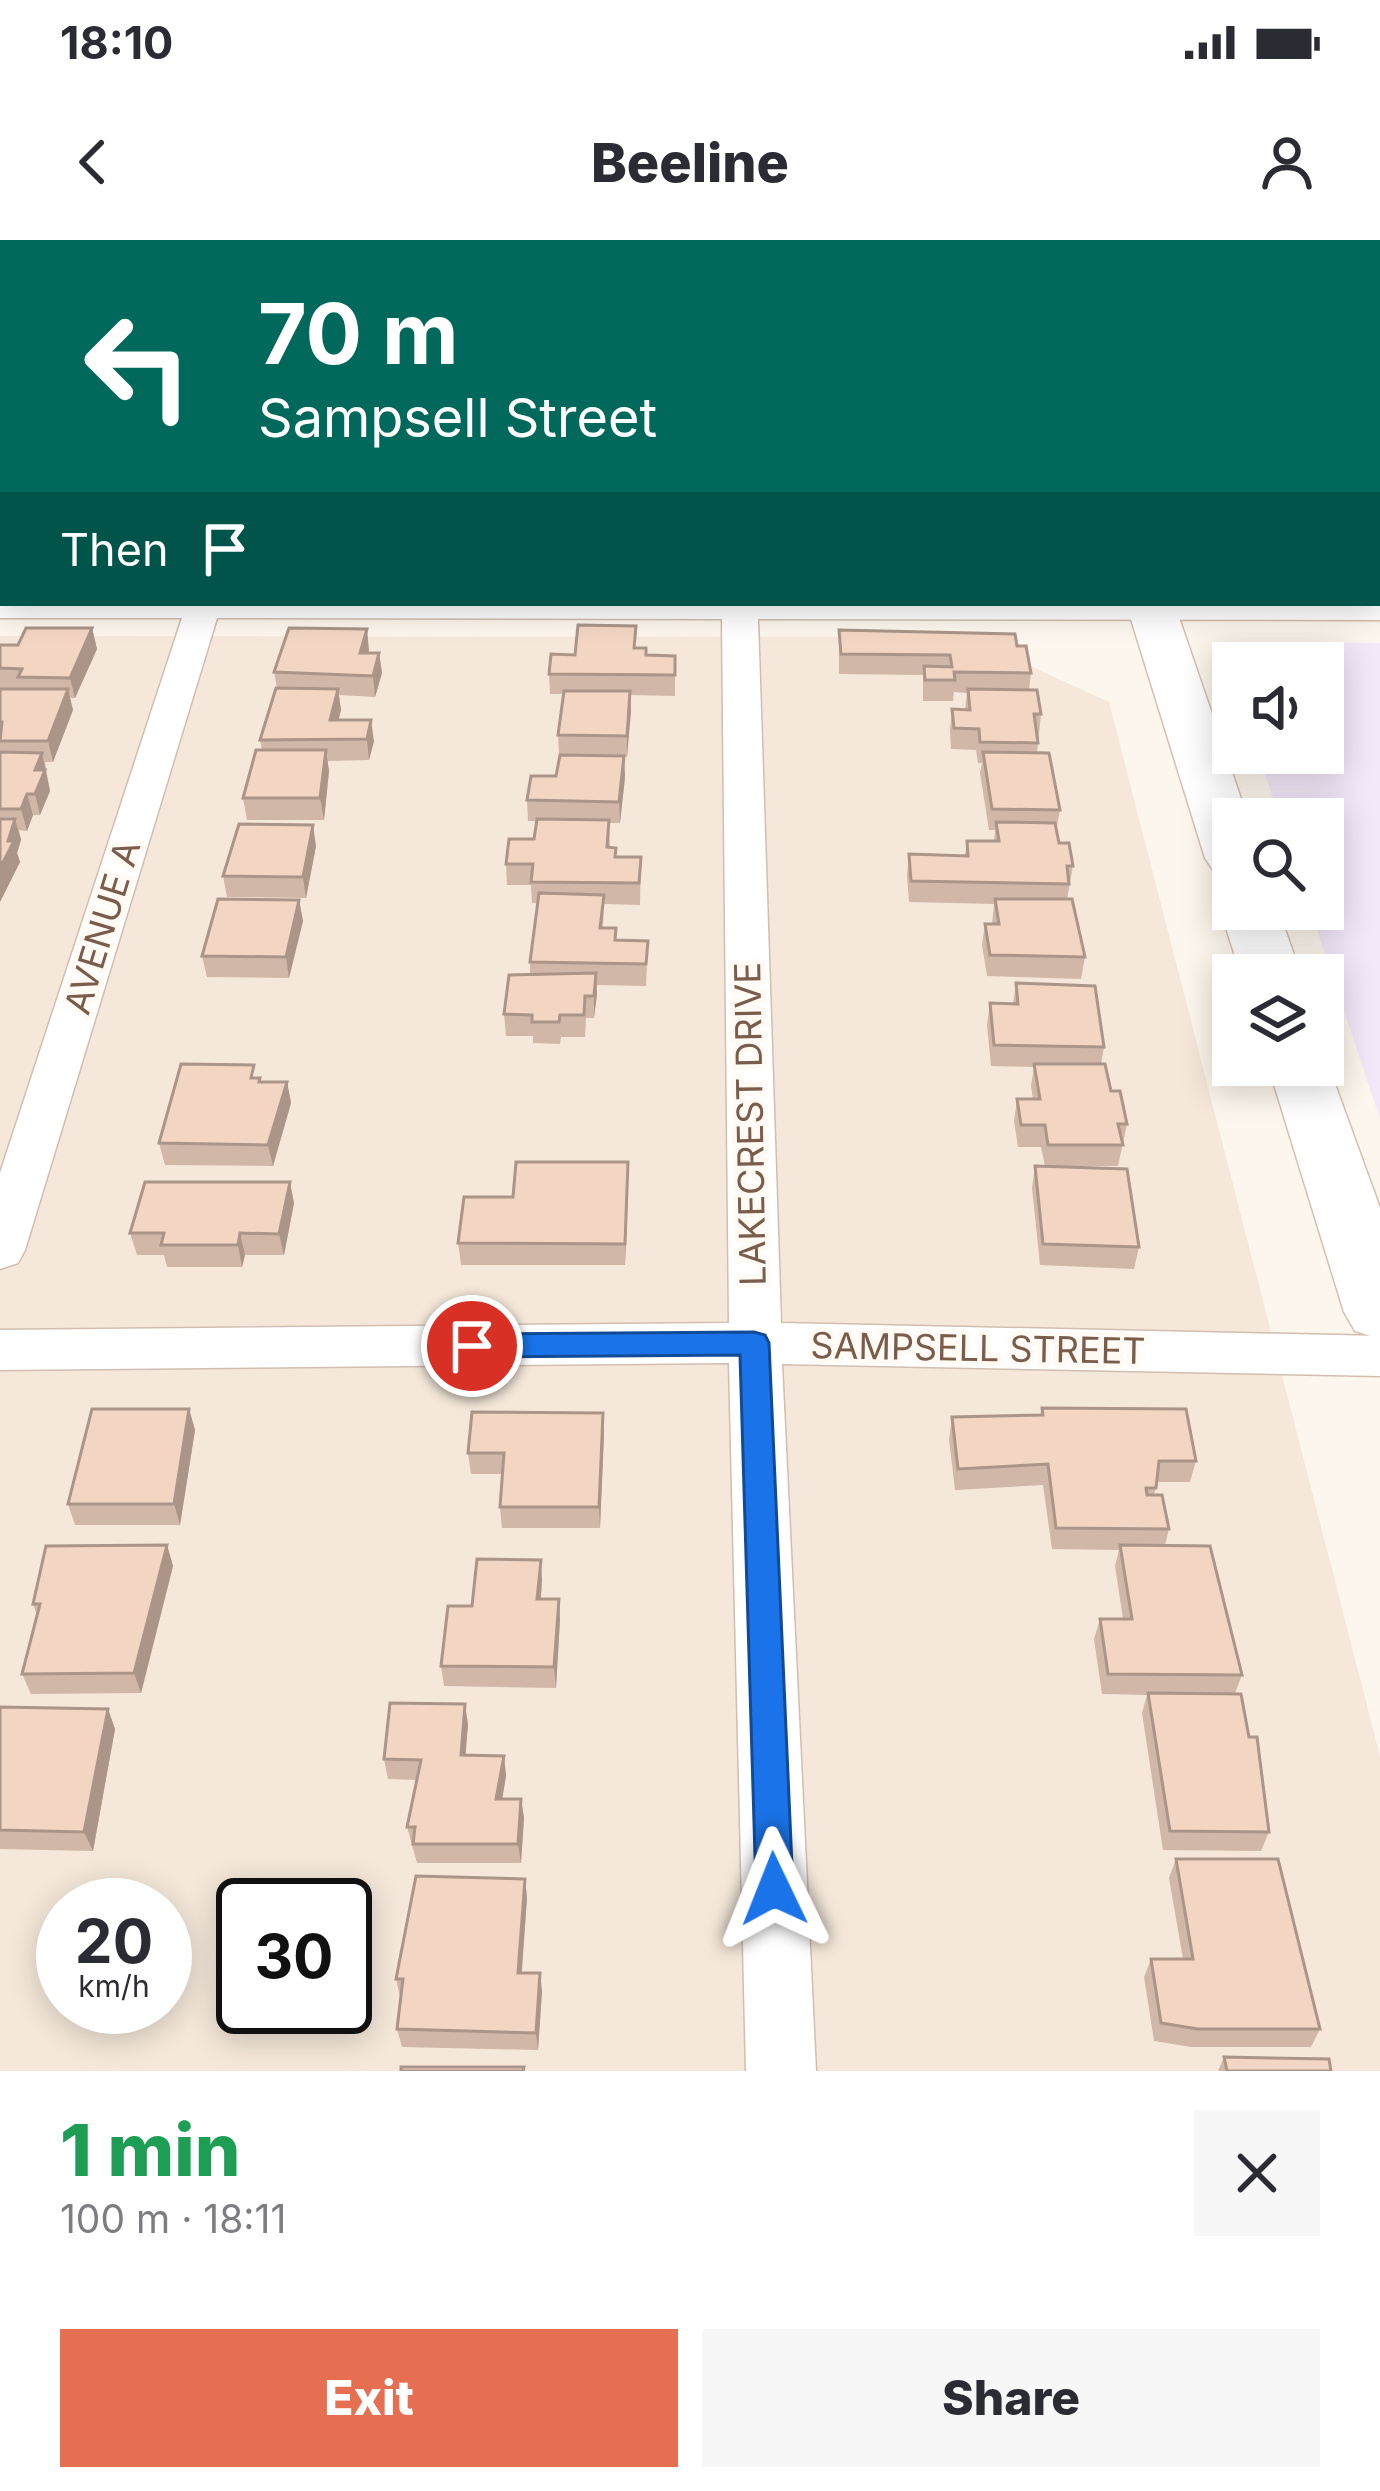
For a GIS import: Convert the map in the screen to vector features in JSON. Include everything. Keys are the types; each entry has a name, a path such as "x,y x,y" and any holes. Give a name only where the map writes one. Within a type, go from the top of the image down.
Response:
{"street":[{"path":"0,607 102,606"},
{"name":"AVENUE A","path":"0,1250 203,606"},
{"path":"382,606 1380,609"},
{"path":"1151,606 1213,798"},
{"name":"LAKECREST DRIVE","path":"740,608 754,1343 781,2071"},
{"path":"1307,1086 1380,1312"},
{"name":"SAMPSELL STREET","path":"0,1349 754,1343 1380,1356"}],"shaded area":[{"path":"0,636 967,637 1109,702 1380,1756 1380,2071 0,2071"},
{"path":"1344,643 1380,643 1380,1119 1344,1011 1344,954 1325,954 1317,930 1344,930 1344,798 1273,798 1265,774 1344,774"}],"building":[{"path":"578,625 636,626 634,648 646,648 646,655 675,656 675,675 549,674 551,654 575,655"},
{"path":"26,628 92,628 70,678 18,677 22,669 0,668 0,645 18,645"},
{"path":"289,628 367,629 360,653 379,653 373,676 274,672"},
{"path":"839,630 1015,634 1017,646 1026,646 1031,673 954,672 955,680 925,680 924,666 952,667 950,655 841,654"},
{"path":"276,688 338,689 330,720 371,720 367,739 260,740"},
{"path":"0,689 68,689 48,741 0,741"},
{"path":"968,689 1037,690 1038,743 980,742 979,729 954,728 952,709 970,710"},
{"path":"564,691 630,691 627,736 558,735"},
{"path":"256,750 326,750 320,798 243,798"},
{"path":"0,752 42,753 35,770 45,770 35,794 27,794 21,809 0,809"},
{"path":"983,752 1049,753 1060,810 992,809"},
{"path":"560,755 624,756 619,802 527,800 531,776 556,776"},
{"path":"0,819 15,819 8,841 14,841 0,868"},
{"path":"537,819 609,820 607,847 616,848 615,857 641,857 639,883 531,882 533,864 506,864 509,839 534,839"},
{"path":"996,822 1055,823 1059,843 1069,843 1073,866 1067,866 1069,884 911,881 909,854 968,856 967,841 999,841"},
{"path":"239,824 313,825 303,877 223,876"},
{"path":"539,893 604,895 600,928 616,928 615,940 648,941 646,964 530,962"},
{"path":"218,899 299,900 286,957 202,956"},
{"path":"995,899 1072,899 1085,957 990,955 985,924 999,924"},
{"path":"596,973 594,996 585,996 584,1015 560,1015 559,1022 532,1022 532,1015 504,1014 509,975"},
{"path":"1016,983 1095,986 1104,1047 994,1045 990,1003 1018,1004"},
{"path":"181,1064 254,1065 251,1078 287,1082 268,1145 159,1143"},
{"path":"1034,1064 1105,1064 1111,1091 1120,1091 1127,1124 1118,1124 1123,1145 1048,1145 1045,1125 1021,1125 1017,1099 1040,1099"},
{"path":"516,1162 628,1162 625,1244 458,1243 464,1197 513,1197"},
{"path":"1035,1166 1127,1169 1139,1247 1043,1244"},
{"path":"145,1182 290,1182 279,1234 240,1233 238,1245 161,1245 164,1233 130,1233"},
{"path":"1042,1408 1186,1409 1196,1461 1159,1461 1156,1488 1146,1488 1147,1495 1162,1495 1169,1529 1056,1528 1048,1464 958,1469 952,1417 1043,1415"},
{"path":"92,1409 189,1409 174,1504 68,1504"},
{"path":"472,1412 603,1413 599,1507 500,1507 504,1453 468,1453"},
{"path":"167,1545 134,1673 22,1674 40,1604 33,1604 46,1546"},
{"path":"1120,1545 1210,1546 1242,1675 1108,1674 1100,1619 1132,1619"},
{"path":"477,1559 541,1560 537,1599 559,1599 554,1667 441,1666 448,1606 472,1606"},
{"path":"1148,1693 1241,1694 1249,1737 1257,1737 1269,1832 1170,1831"},
{"path":"390,1703 465,1704 461,1755 504,1756 496,1799 521,1799 518,1844 413,1844 415,1827 407,1827 421,1760 384,1759"},
{"path":"0,1707 108,1709 84,1832 0,1830"},
{"path":"1176,1859 1278,1859 1320,2029 1198,2029 1161,2023 1151,1959 1193,1959"},
{"path":"416,1876 525,1879 518,1973 540,1973 536,2033 397,2029 403,1979 396,1979"},
{"path":"1224,2057 1329,2059 1331,2071 1227,2071"},
{"path":"401,2067 524,2067 523,2071 401,2071"}],"route":[{"path":"472,1346 754,1343 774,1889"}]}
